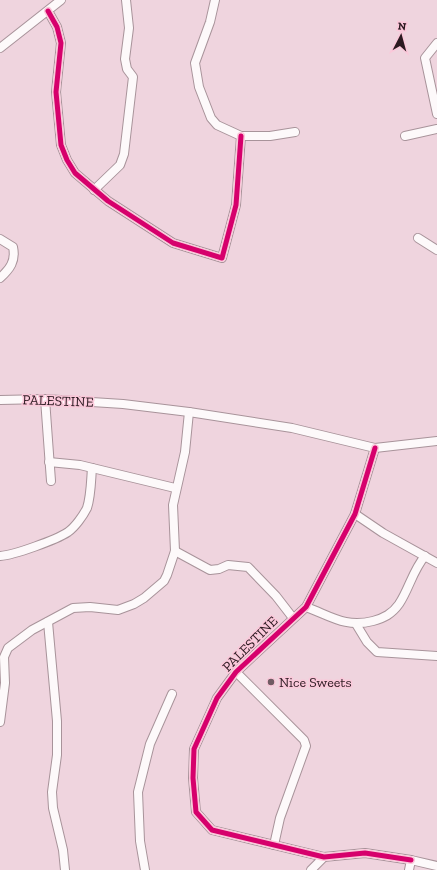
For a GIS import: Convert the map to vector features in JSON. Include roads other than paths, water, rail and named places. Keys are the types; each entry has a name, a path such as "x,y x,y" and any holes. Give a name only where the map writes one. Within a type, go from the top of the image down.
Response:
{"street":[{"path":"0,48 61,0"},
{"path":"94,190 120,165 126,144 133,76 127,69 125,59 129,28 126,0"},
{"path":"215,0 195,62 195,72 211,118 217,125 241,136 270,136 295,132"},
{"path":"48,11 57,28 61,43 56,92 62,145 67,160 74,173 94,190 173,243 222,258 236,205 241,136"},
{"path":"437,43 425,58 437,114"},
{"path":"405,136 437,129"},
{"path":"418,238 437,250"},
{"path":"0,239 13,247 15,256 10,270 0,278"},
{"path":"45,399 51,481"},
{"name":"PALESTINE","path":"0,400 45,399 123,404 190,412 292,428 376,448 437,441"},
{"path":"0,722 5,683 2,657 8,648 26,634 73,608 90,607 118,610 134,604 144,598 164,581 175,551 172,516 175,488 186,452 190,412"},
{"name":"PALESTINE","path":"376,448 356,514 306,606 236,672 216,698 194,749 193,778 196,812 212,830 324,857 365,853 411,860 437,866"},
{"path":"50,462 92,468 175,488"},
{"path":"0,556 9,555 36,546 67,533 87,508 92,468"},
{"path":"356,514 383,533 437,563"},
{"path":"175,551 210,570 219,569 228,565 248,567 276,596 293,618"},
{"path":"306,606 330,618 356,624 385,617 399,604 420,562 425,556"},
{"path":"48,622 58,721 57,755 52,792 53,808 63,850 64,870"},
{"path":"356,624 367,642 377,652 437,656"},
{"path":"236,672 304,740 306,746 280,818 274,845"},
{"path":"145,870 140,841 138,792 150,744 172,694"},
{"path":"311,870 324,857"},
{"path":"409,870 411,860"}],"place":[{"name":"Nice Sweets","path":"271,682"}]}
